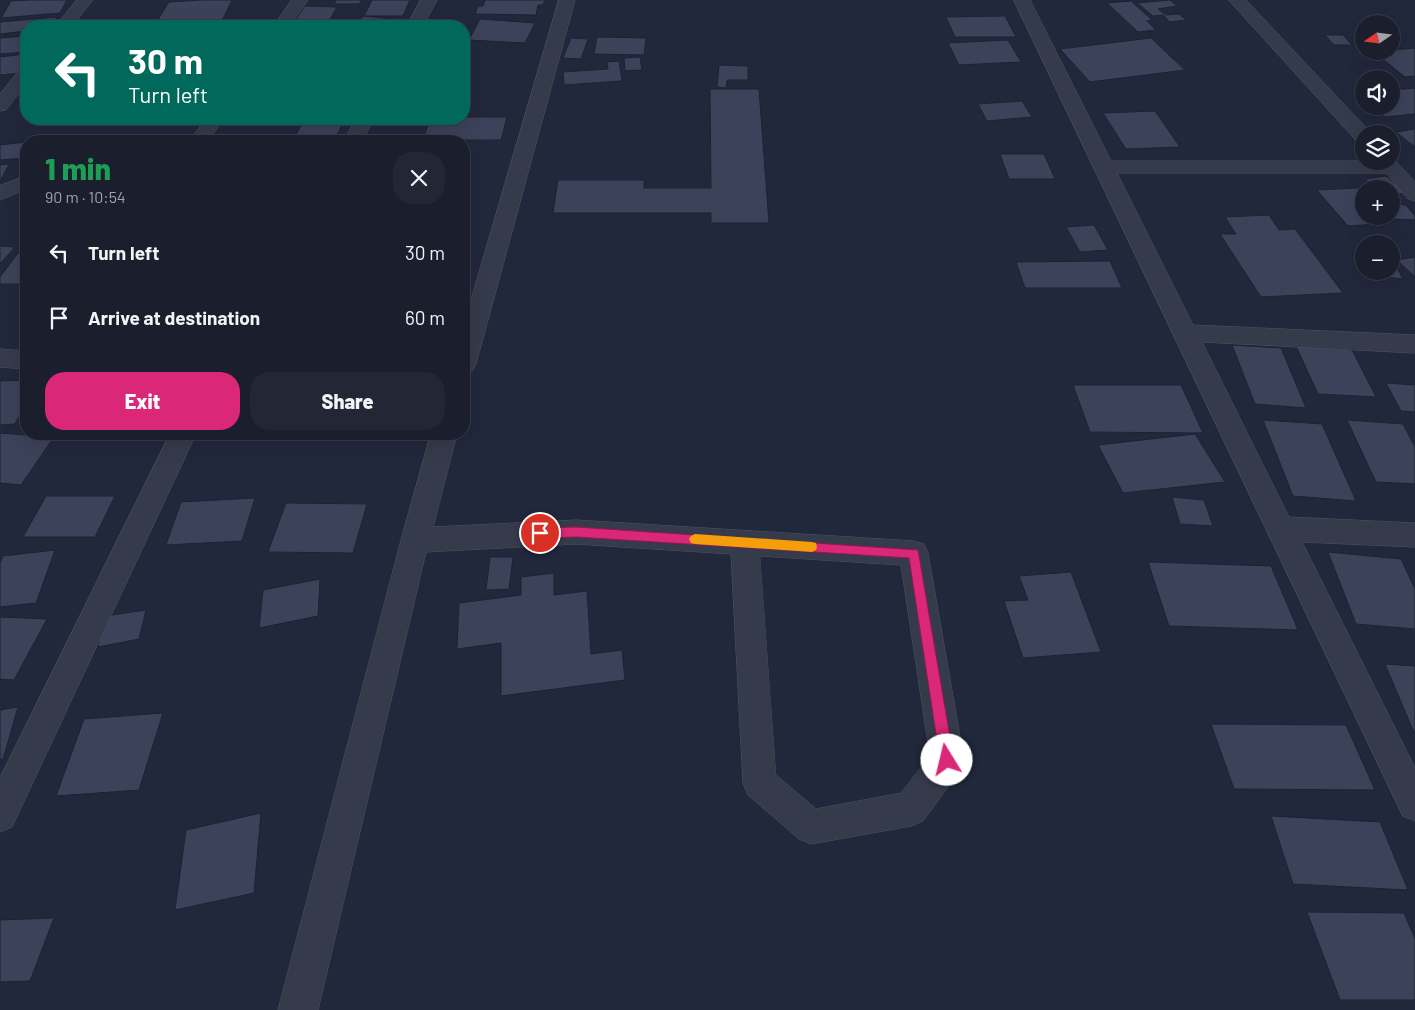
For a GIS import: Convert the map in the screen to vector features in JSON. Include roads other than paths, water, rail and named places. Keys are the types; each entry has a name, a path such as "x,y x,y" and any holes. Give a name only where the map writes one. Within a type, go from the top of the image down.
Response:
{"street":[{"path":"69,20 85,0"},
{"path":"286,20 300,0"},
{"path":"418,20 429,0"},
{"path":"470,343 566,0"},
{"path":"1022,0 1415,804"},
{"path":"1237,0 1355,127"},
{"path":"0,106 20,81"},
{"path":"1104,167 1355,164"},
{"path":"1394,170 1415,195"},
{"path":"0,194 20,185"},
{"path":"1185,333 1415,344"},
{"path":"0,358 20,360"},
{"path":"0,815 180,440"},
{"path":"298,1010 415,540 442,440"},
{"path":"1281,529 1415,535"},
{"path":"415,540 576,532 745,542 914,554 947,760 911,809 811,827 760,783 745,542"}]}
